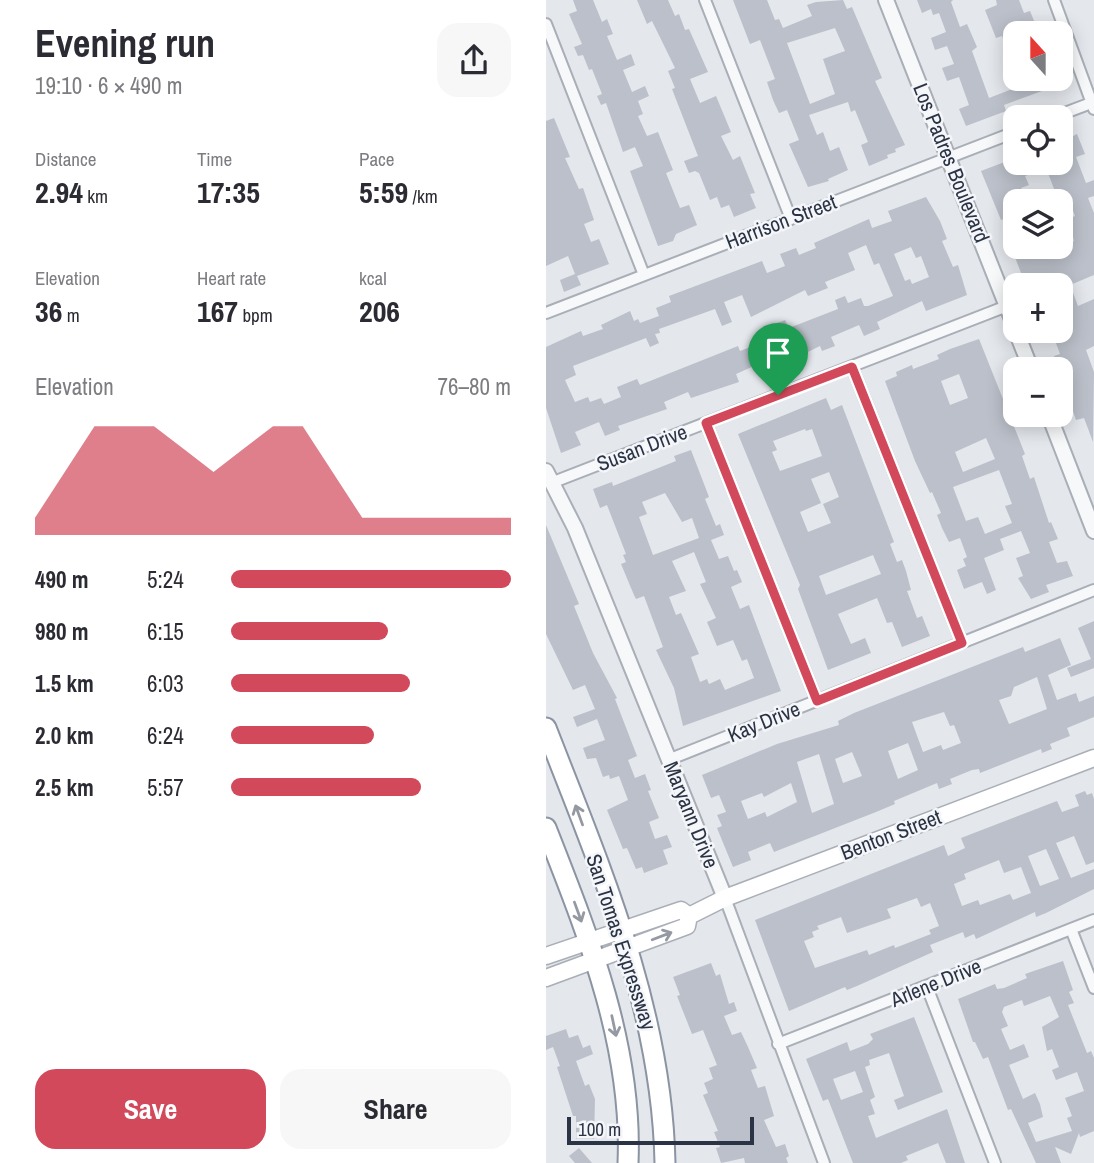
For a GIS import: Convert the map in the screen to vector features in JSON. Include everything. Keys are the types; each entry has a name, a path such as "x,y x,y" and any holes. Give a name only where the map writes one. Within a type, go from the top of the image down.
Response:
{"highway":[{"name":"San Tomas Expressway","path":"546,728 628,948 646,1009 659,1075 665,1163"},
{"name":"San Tomas Expressway","path":"546,828 595,960 612,1017 624,1078 628,1163"}],"main road":[{"name":"Benton Street","path":"689,916 725,898 1094,758"},
{"name":"Benton Street","path":"546,956 681,910 689,916"},
{"name":"Benton Street","path":"546,978 687,926 689,916"}],"street":[{"path":"705,0 791,219"},
{"name":"Los Padres Boulevard","path":"886,0 1003,296"},
{"path":"1054,0 1093,104 1073,111"},
{"path":"546,24 644,275"},
{"name":"Harrison Street","path":"546,313 1003,137"},
{"name":"Susan Drive","path":"548,477 706,423 1003,308"},
{"path":"852,367 962,643"},
{"path":"706,423 817,701"},
{"path":"1054,427 1094,531"},
{"name":"Maryann Drive","path":"548,477 575,528 725,898 824,1163"},
{"name":"Kay Drive","path":"668,760 1094,590"},
{"name":"Arlene Drive","path":"778,1044 1094,920"},
{"path":"1071,929 1094,988"},
{"path":"927,987 995,1163"}],"building":[{"path":"573,0 593,0 602,22 607,19 613,34 607,36 617,60 631,54 635,65 623,70 632,92 645,86 649,96 638,101 643,114 638,116 647,136 658,132 673,170 666,173 680,208 689,205 697,225 676,234 673,241 658,246 630,171 643,166 635,147 623,152 606,103 601,105 597,96 602,94 592,69 589,70 583,55 578,56 574,47 582,44 569,14 577,11"},
{"path":"637,0 668,0 675,16 679,14 685,30 689,29 708,72 690,79 700,103 716,96 731,132 721,136 733,160 740,156 755,193 750,194 756,208 734,217 729,205 721,208 717,197 710,200 699,173 689,173 684,161 698,156 672,89 675,88 668,71 675,68 652,21 647,24"},
{"path":"733,0 767,0 775,20 779,19 783,28 812,16 807,5 843,0 847,9 852,7 882,78 875,81 905,145 887,155 888,158 869,166 861,145 868,142 855,110 851,112 848,102 809,115 817,135 823,132 830,151 839,147 848,170 828,179 829,181 808,187 789,144 799,140 787,110 779,113 767,82 775,79 760,40 750,44","holes":["835,28 845,51 823,59 835,94 810,104 787,43"]},
{"path":"917,0 953,0 951,2 960,27 967,24 977,47 972,51 989,98 1007,91 1042,91 1003,105 1003,112 966,126 959,109 969,105 959,77 947,81 942,68 954,64 947,46 935,50 931,38 946,32 939,13 933,15 931,9 922,13"},
{"path":"996,0 1019,0 1024,13 1030,11 1034,21 1003,21 1003,39 1002,36 996,38 985,10 997,5"},
{"path":"554,118 570,157 565,158 579,189 583,188 594,220 584,224 591,242 599,239 609,264 577,276 581,285 564,292 560,280 575,274 568,256 546,266 546,121"},
{"path":"1077,134 1085,154 1076,157 1086,183 1094,180 1094,196 1088,198 1094,213 1094,275 1073,284 1073,273 1021,273 1016,259 1073,259 1073,189 1054,189 1049,175 1073,175 1073,136"},
{"path":"1003,163 1003,175 1028,175 1025,176 1029,185 1021,189 1003,189 1003,219 1001,220 981,171"},
{"path":"926,197 940,221 947,239 942,241 953,267 958,265 967,295 926,311 922,301 877,322 880,329 864,336 859,325 831,337 835,346 822,351 820,346 769,371 765,361 736,374 739,382 691,398 688,392 664,402 667,409 618,426 620,430 605,436 599,422 575,432 581,445 561,453 546,408 546,347 581,331 583,336 603,329 601,325 630,311 634,321 638,319 640,323 659,316 656,308 671,302 669,296 762,261 767,273 785,266 780,254 796,248 799,255 816,248 814,243 869,219 872,228 892,221 888,211","holes":["866,245 874,265 879,263 893,296 868,306 864,306 861,298 848,303 845,296 835,300 838,309 789,328 785,320 772,325 776,337 740,351 738,346 640,385 637,379 617,387 621,397 604,404 601,398 590,402 588,397 575,402 565,380 576,375 573,366 646,338 650,347 659,343 655,334 660,333 659,329 715,309 722,326 732,322 724,302 742,295 751,317 805,290 808,296 828,288 825,282 855,270 848,253","911,247 916,258 921,256 929,277 912,284 910,279 905,281 894,254"]},
{"path":"1073,293 1078,306 1094,299 1094,346 1086,350 1094,372 1093,442 1084,418 1076,420 1073,411 1073,357 1054,357 1060,354 1056,343 1073,343"},
{"path":"979,339 1003,399 1003,427 1014,427 1025,454 1022,456 1030,479 1034,477 1049,523 1051,522 1058,539 1049,542 1057,563 1067,561 1073,576 1046,585 1049,592 1031,599 1018,578 1023,576 1016,558 1030,553 1021,531 1000,539 1004,550 984,558 996,590 987,594 982,582 964,589 957,570 966,566 963,559 967,557 960,538 949,542 942,528 937,515 941,513 915,461 885,381 897,376 896,372 912,365 913,369 939,359 937,355","holes":["959,374 968,398 950,405 941,381","986,438 995,459 963,472 955,452","999,470 1012,504 1005,506 1012,523 985,534 978,517 966,521 953,487"]},
{"path":"826,398 831,410 842,405 894,542 890,544 897,562 902,560 906,571 911,590 907,591 917,618 922,616 930,636 902,647 892,622 887,623 877,598 838,614 851,644 865,638 871,653 828,670 798,589 800,585 738,434","holes":["812,429 822,456 780,471 772,452 777,450 773,441","829,472 839,497 823,504 831,523 808,532 800,512 821,503 811,479","873,555 881,574 826,595 819,576"]},
{"path":"691,450 709,497 705,499 716,526 720,524 724,535 711,540 719,559 728,556 734,571 737,570 742,582 731,587 740,609 749,605 781,691 683,726 674,688 656,650 663,647 644,596 636,599 634,595 621,564 626,562 623,555 626,554 607,505 600,508 593,489 612,482 613,486 676,461 674,456","holes":["665,493 682,522 692,518 699,538 653,555 639,517 647,514 642,502","694,552 706,582 700,584 716,618 707,622 717,646 733,640 742,661 747,659 754,678 725,690 720,679 709,684 707,679 700,682 691,657 699,654 681,613 676,615 669,597 686,591 672,561"]},
{"path":"546,525 579,604 574,606 593,653 617,698 615,699 637,756 628,760 635,778 645,774 651,790 648,791 659,818 649,822 655,839 667,835 672,847 663,850 668,864 644,873 642,867 636,869 627,848 623,849 607,810 628,800 619,776 610,779 609,775 603,777 596,758 587,759 583,748 605,740 597,719 577,727 573,717 595,709 585,685 573,690 546,634"},
{"path":"1094,621 1094,668 1071,677 1067,668 1091,659 1078,628"},
{"path":"1060,638 1071,665 1048,675 1057,700 1076,693 1079,702 1094,696 1094,717 1067,728 1070,736 1050,744 1052,749 1042,753 1041,749 980,773 979,769 972,770 950,779 952,784 939,789 937,783 894,801 895,804 774,852 770,843 748,852 751,860 733,867 717,828 722,826 717,815 726,812 719,795 711,798 702,775 777,744 839,725 838,721 854,713 1023,647 1025,652","holes":["1037,677 1047,709 1009,724 999,700 1011,696 1014,687","944,712 950,726 954,725 961,743 943,750 941,745 923,752 912,722","908,743 918,770 898,779 888,751","852,752 862,776 843,783 835,759","819,754 834,804 812,813 797,762","791,783 797,802 767,817 765,812 748,819 741,801 762,793 764,797"]},
{"path":"1085,791 1087,795 1092,793 1094,799 1094,862 1086,865 1074,836 1056,843 1071,878 1094,869 1094,889 1046,913 1036,917 1035,912 976,939 974,934 965,938 963,932 930,945 933,952 857,986 847,990 845,987 789,1011 755,920 944,845 948,856 965,848 961,838 1057,801 1062,812 1079,806 1075,795","holes":["1046,849 1059,879 1040,886 1028,856","999,860 1004,873 1021,867 1031,893 1013,900 1010,894 980,905 978,900 962,906 954,884 966,879 964,874","917,898 921,907 930,903 939,926 929,930 931,934 895,948 894,945 869,955 867,950 815,968 804,941 814,937 812,932 819,929 817,926 841,917 847,933 891,918 887,909"]},
{"path":"1063,961 1073,990 1069,992 1074,1003 1068,1005 1087,1053 1091,1051 1094,1058 1094,1131 1080,1137 1079,1133 1071,1154 1055,1147 1061,1163 1036,1163 1011,1109 1008,1110 988,1057 983,1059 973,1042 958,999 995,984 997,989 1004,988 1027,978 1025,974","holes":["1050,996 1059,1017 1042,1027 1047,1051 1052,1049 1059,1067 1052,1070 1056,1080 1077,1072 1084,1091 1065,1098 1072,1116 1067,1118 1072,1131 1036,1142 1028,1123 1043,1117 1040,1104 1035,1093 1023,1099 1009,1065 1029,1057 1024,1044 1010,1050 1001,1029 1008,1026 1002,1012 1004,1007 1022,1000 1024,1006"]},
{"path":"711,963 716,976 720,974 729,1004 734,1002 737,1011 724,1016 732,1035 741,1032 757,1068 751,1070 758,1088 765,1086 774,1116 764,1120 776,1147 785,1144 788,1163 745,1163 744,1158 721,1163 716,1148 720,1147 714,1132 718,1131 703,1095 708,1093 704,1083 713,1079 709,1068 717,1065 703,1030 692,1034 677,996 680,995 673,977"},
{"path":"914,1017 943,1092 898,1110 894,1100 904,1096 889,1053 869,1060 870,1065 865,1067 875,1097 870,1100 875,1114 868,1116 876,1138 947,1109 965,1163 946,1163 938,1143 906,1156 908,1160 901,1163 853,1163 828,1099 823,1101 806,1059 847,1042 850,1051 868,1044 873,1039 870,1034","holes":["855,1071 863,1092 841,1100 833,1079"]},
{"path":"566,1029 569,1038 578,1035 583,1048 590,1045 593,1054 576,1061 585,1086 589,1084 595,1099 594,1139 576,1139 576,1116 573,1116 557,1067 560,1066 553,1047 546,1050 546,1036"},
{"path":"579,1148 592,1163 575,1163 569,1156"}],"route":[{"path":"852,367 962,643 817,701 706,423 778,395 852,367"}]}
